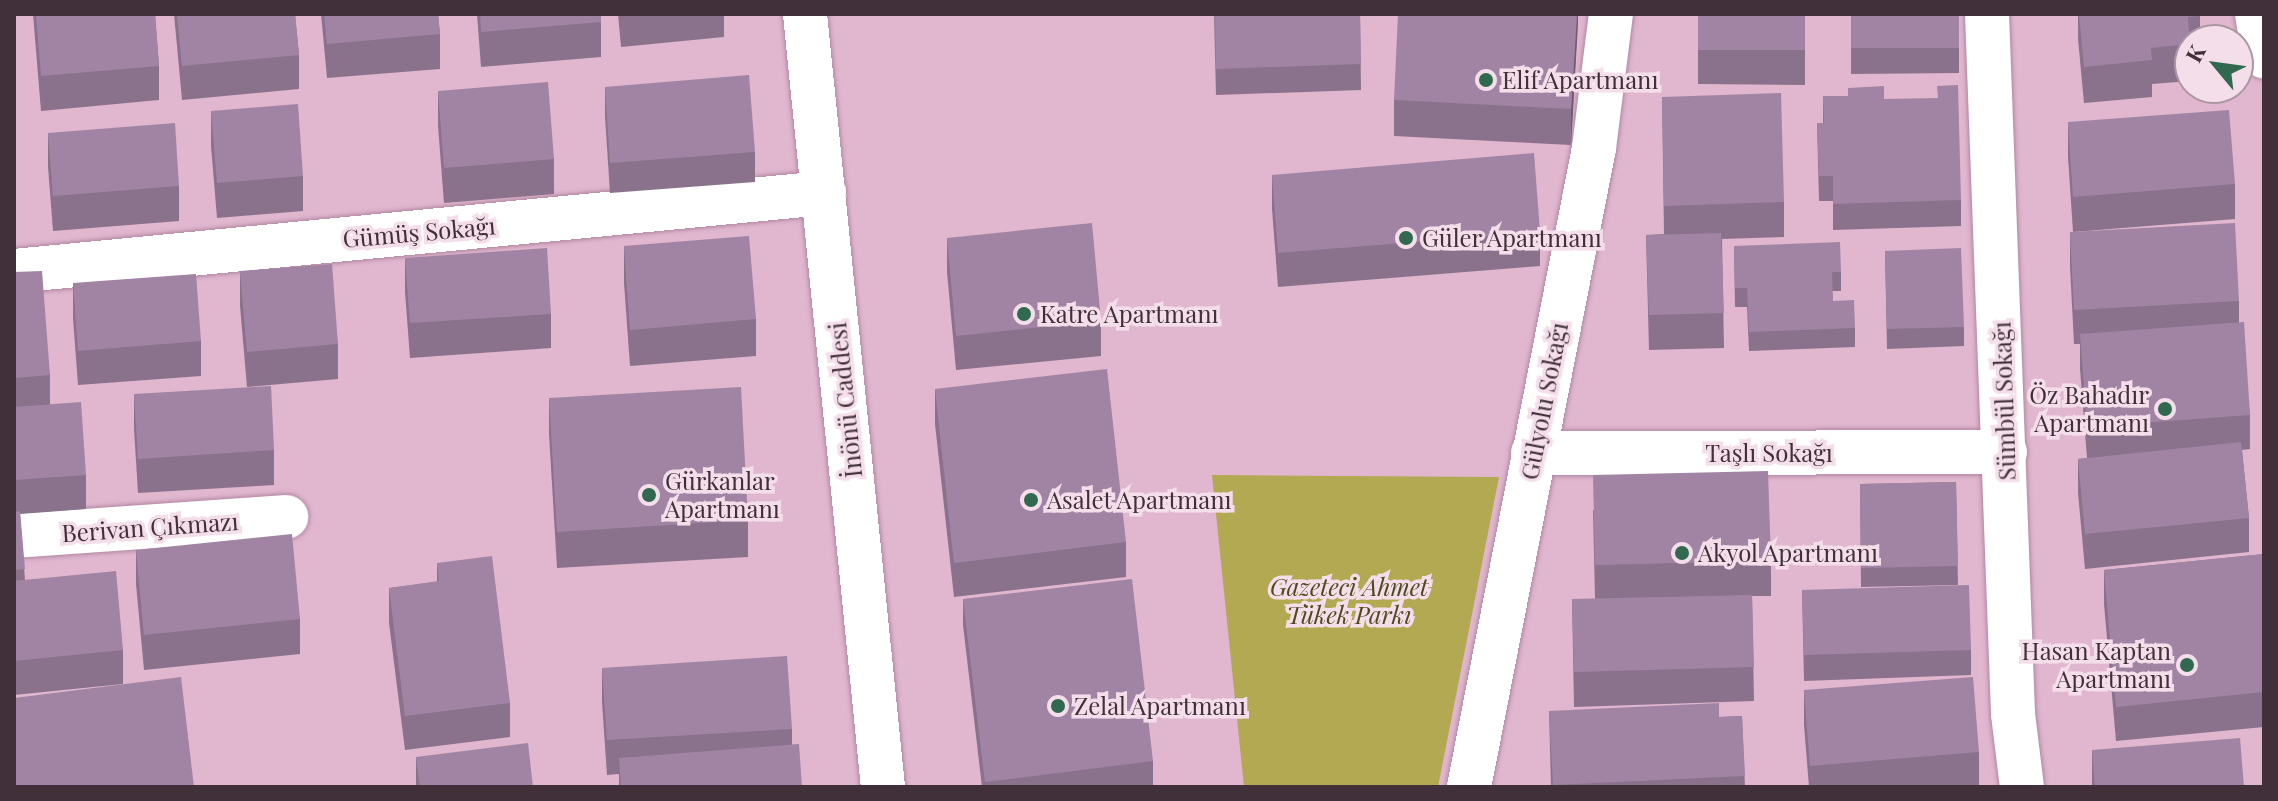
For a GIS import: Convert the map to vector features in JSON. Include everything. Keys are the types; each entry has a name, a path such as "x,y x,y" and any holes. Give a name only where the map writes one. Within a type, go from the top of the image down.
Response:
{"street":[{"name":"İnönü Caddesi","path":"805,14 883,787"},
{"name":"Gülyolu Sokağı","path":"1469,787 1594,148 1611,14"},
{"name":"Sümbül Sokağı","path":"1987,14 2013,714 2022,787"},
{"path":"2257,14 2264,56"},
{"name":"Gümüş Sokağı","path":"14,271 824,193"},
{"name":"Taşlı Sokağı","path":"1533,453 2005,452"},
{"name":"Berivan Çıkmazı","path":"14,536 286,517"}],"green space":[{"name":"Gazeteci Ahmet Tükek Parkı","path":"1212,475 1499,477 1438,787 1244,787"}],"building":[{"path":"36,14 155,14 159,66 41,76"},
{"path":"177,14 295,14 299,55 182,66"},
{"path":"324,14 438,14 440,34 327,44"},
{"path":"480,14 601,14 601,22 481,32"},
{"path":"1215,14 1360,14 1361,64 1216,69"},
{"name":"Elif Apartmanı","path":"1398,14 1577,14 1571,109 1394,100"},
{"path":"1698,14 1805,14 1805,50 1698,50"},
{"path":"1851,14 1959,14 1959,48 1851,48"},
{"path":"2079,14 2200,14 2188,17 2189,24 2174,24 2174,46 2151,48 2152,60 2084,67"},
{"path":"749,75 755,152 610,163 605,87"},
{"path":"548,82 554,159 444,168 438,91"},
{"path":"1958,85 1961,200 1833,204 1833,176 1819,176 1817,123 1824,123 1823,96 1848,96 1848,88 1884,86 1884,99 1938,98 1937,86"},
{"path":"1781,93 1784,202 1664,206 1662,97"},
{"path":"298,104 303,176 217,183 211,111"},
{"path":"2229,110 2235,184 2073,197 2068,122"},
{"path":"175,123 179,186 53,196 48,133"},
{"path":"1534,153 1540,232 1278,253 1272,175"},
{"name":"Katre Apartmanı","path":"1092,223 1101,321 956,336 947,238"},
{"path":"2235,223 2239,301 2074,310 2070,232"},
{"path":"1721,233 1724,313 1649,315 1646,235"},
{"path":"749,236 756,319 630,330 624,246"},
{"path":"1840,242 1841,272 1832,272 1833,301 1854,300 1855,328 1749,332 1747,288 1735,288 1734,246"},
{"path":"547,248 551,314 410,323 405,258"},
{"path":"1961,248 1964,327 1887,329 1885,251"},
{"path":"332,264 338,344 247,352 240,271"},
{"path":"42,271 50,375 14,378 14,272"},
{"path":"196,274 201,341 78,351 73,283"},
{"name":"Öz Bahadır Apartmanı","path":"2244,322 2250,415 2087,427 2080,334"},
{"name":"Asalet Apartmanı","path":"1107,369 1126,542 954,563 935,389"},
{"path":"271,386 274,450 138,459 134,394"},
{"name":"Gürkanlar Apartmanı","path":"741,387 748,520 557,532 549,398"},
{"path":"81,402 86,475 14,480 14,407"},
{"path":"2241,442 2249,518 2085,534 2078,459"},
{"name":"Akyol Apartmanı","path":"1768,471 1771,561 1595,565 1593,475"},
{"path":"1956,482 1958,566 1861,568 1860,484"},
{"path":"20,511 25,569 14,570 14,512"},
{"path":"292,534 300,619 144,635 136,550"},
{"name":"Hasan Kaptan Apartmanı","path":"2264,554 2264,692 2116,707 2104,570"},
{"path":"492,556 510,703 405,716 389,588 439,581 437,563"},
{"path":"116,571 123,650 14,661 14,581"},
{"name":"Zelal Apartmanı","path":"1132,579 1153,761 985,782 963,599"},
{"path":"1969,585 1971,650 1804,655 1802,590"},
{"path":"1752,595 1754,667 1574,672 1572,599"},
{"path":"787,656 792,729 607,740 602,668"},
{"path":"181,677 194,787 14,787 14,698"},
{"path":"1973,677 1979,752 1810,766 1804,690"},
{"path":"1719,703 1719,717 1742,716 1745,776 1553,785 1549,711"},
{"path":"2240,738 2244,787 2095,787 2092,750"},
{"path":"528,743 533,787 420,787 416,757"},
{"path":"799,744 802,787 621,787 619,758"}],"place":[{"name":"Elif Apartmanı","path":"1486,80"},
{"name":"Güler Apartmanı","path":"1406,238"},
{"name":"Katre Apartmanı","path":"1024,314"},
{"name":"Öz Bahadır Apartmanı","path":"2165,409"},
{"name":"Gürkanlar Apartmanı","path":"649,495"},
{"name":"Asalet Apartmanı","path":"1031,500"},
{"name":"Akyol Apartmanı","path":"1682,553"},
{"name":"Hasan Kaptan Apartmanı","path":"2187,665"},
{"name":"Zelal Apartmanı","path":"1058,706"}]}
